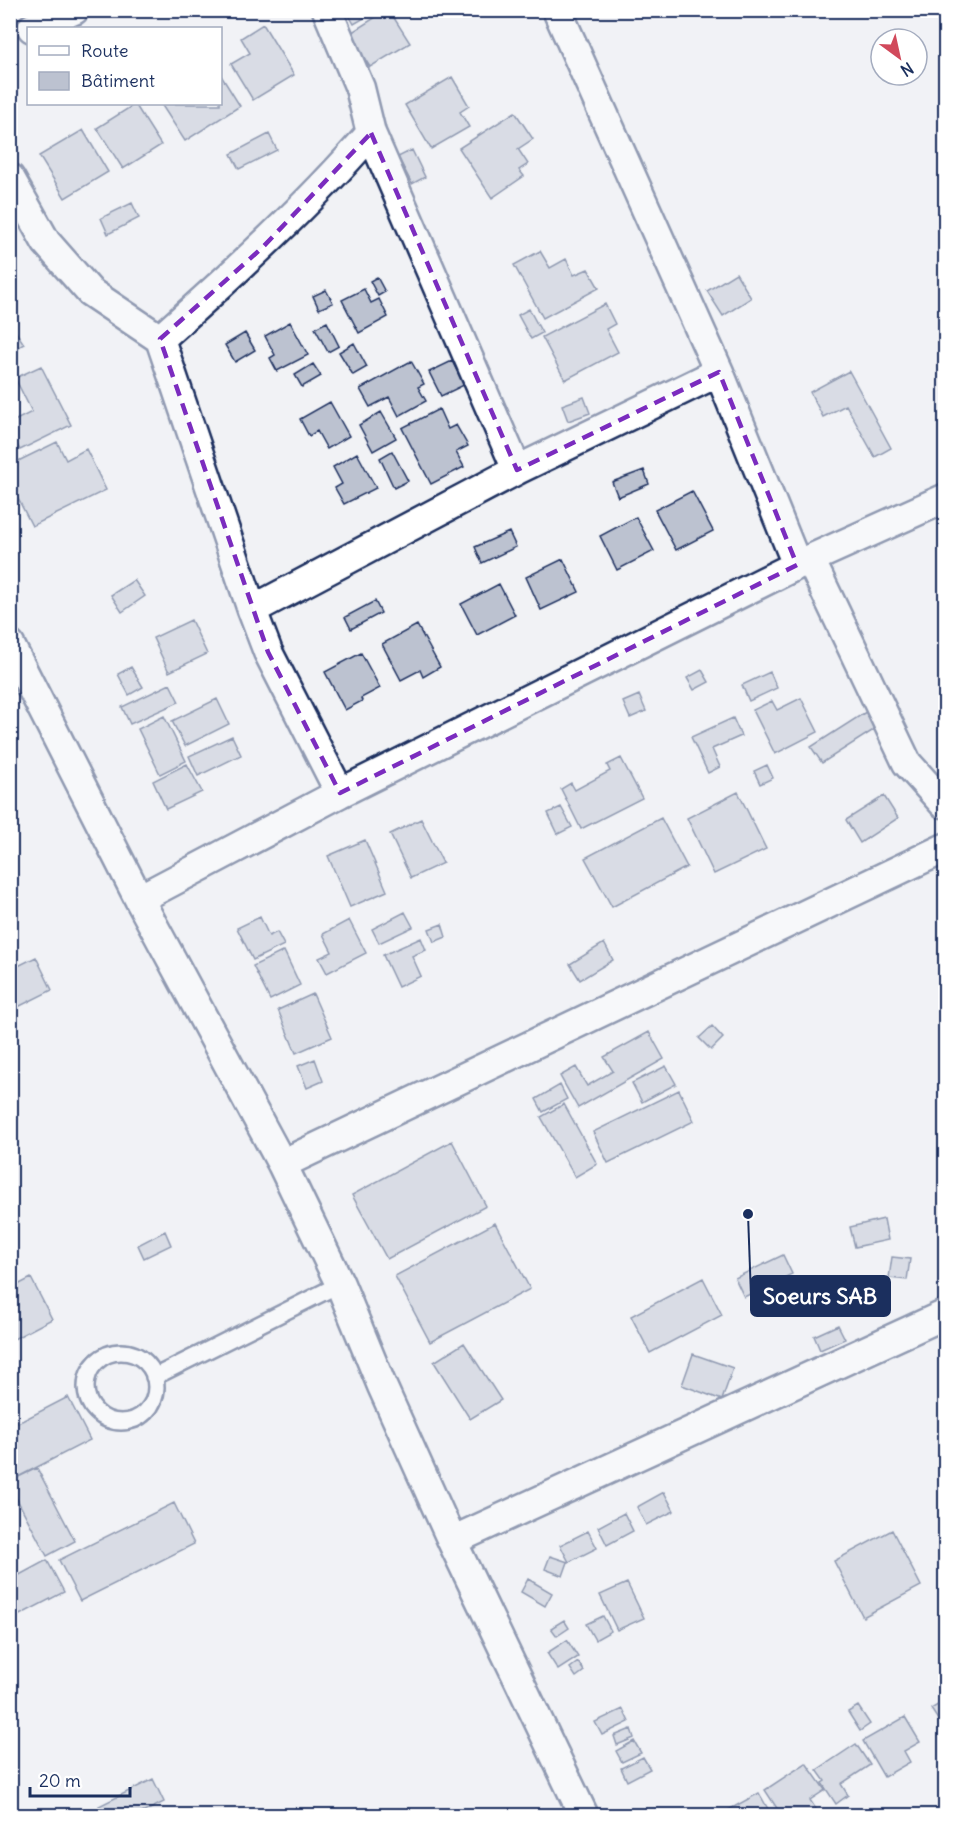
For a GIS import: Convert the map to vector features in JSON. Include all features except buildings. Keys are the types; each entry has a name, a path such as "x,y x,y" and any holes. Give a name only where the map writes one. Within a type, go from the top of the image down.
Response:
{"street":[{"path":"35,27 74,10"},
{"path":"327,10 360,88 370,133 517,470"},
{"path":"282,1164 945,849 944,802 907,763 803,562 557,10"},
{"path":"10,38 27,30"},
{"path":"160,339 262,248 336,174 370,133"},
{"path":"10,178 46,242 90,292 160,339 268,652 340,793"},
{"path":"252,610 517,470 718,372"},
{"path":"139,899 340,793 803,562 945,498"},
{"path":"10,645 139,899 282,1164 340,1284 382,1386 452,1541 584,1815"},
{"path":"452,1541 945,1314"}],"lane":[{"path":"154,1377 340,1284"},
{"path":"117,1352 129,1353 140,1358 149,1366 154,1377 156,1388 154,1399 148,1409 140,1416 130,1420 120,1422 99,1415 87,1397 88,1373 95,1363 117,1352"}],"highlighted area":[{"path":"371,133 517,470 719,372 797,565 340,793 268,652 160,339 262,248"}],"place":[{"name":"Soeurs SAB","path":"748,1214"}]}
